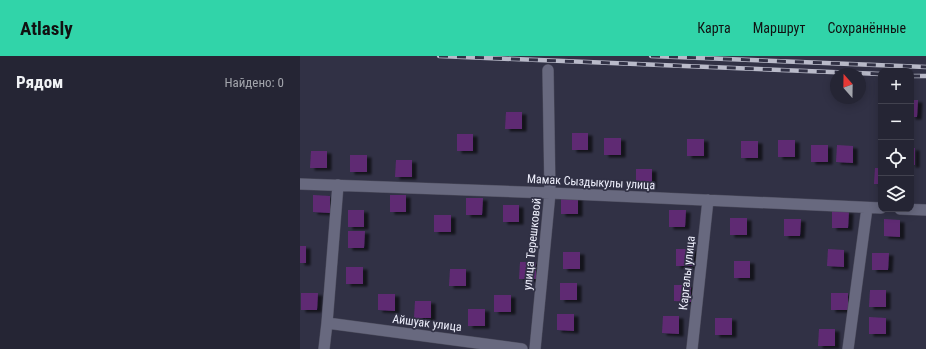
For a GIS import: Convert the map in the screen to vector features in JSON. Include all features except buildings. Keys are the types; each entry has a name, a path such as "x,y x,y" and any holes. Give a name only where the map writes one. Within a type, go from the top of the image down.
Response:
{"street":[{"name":"улица Терешковой","path":"534,349 550,193 548,70"},
{"name":"Мамак Сыздыкулы улица","path":"300,184 550,193 878,208"},
{"path":"324,349 338,185"},
{"name":"Каргалы улица","path":"692,349 708,200"},
{"path":"848,349 867,208"},
{"path":"914,210 926,210"},
{"name":"Айшуак улица","path":"327,323 522,349"}],"railway":[{"path":"439,56 878,74"},
{"path":"651,56 926,67"},
{"path":"914,76 926,76"}]}
